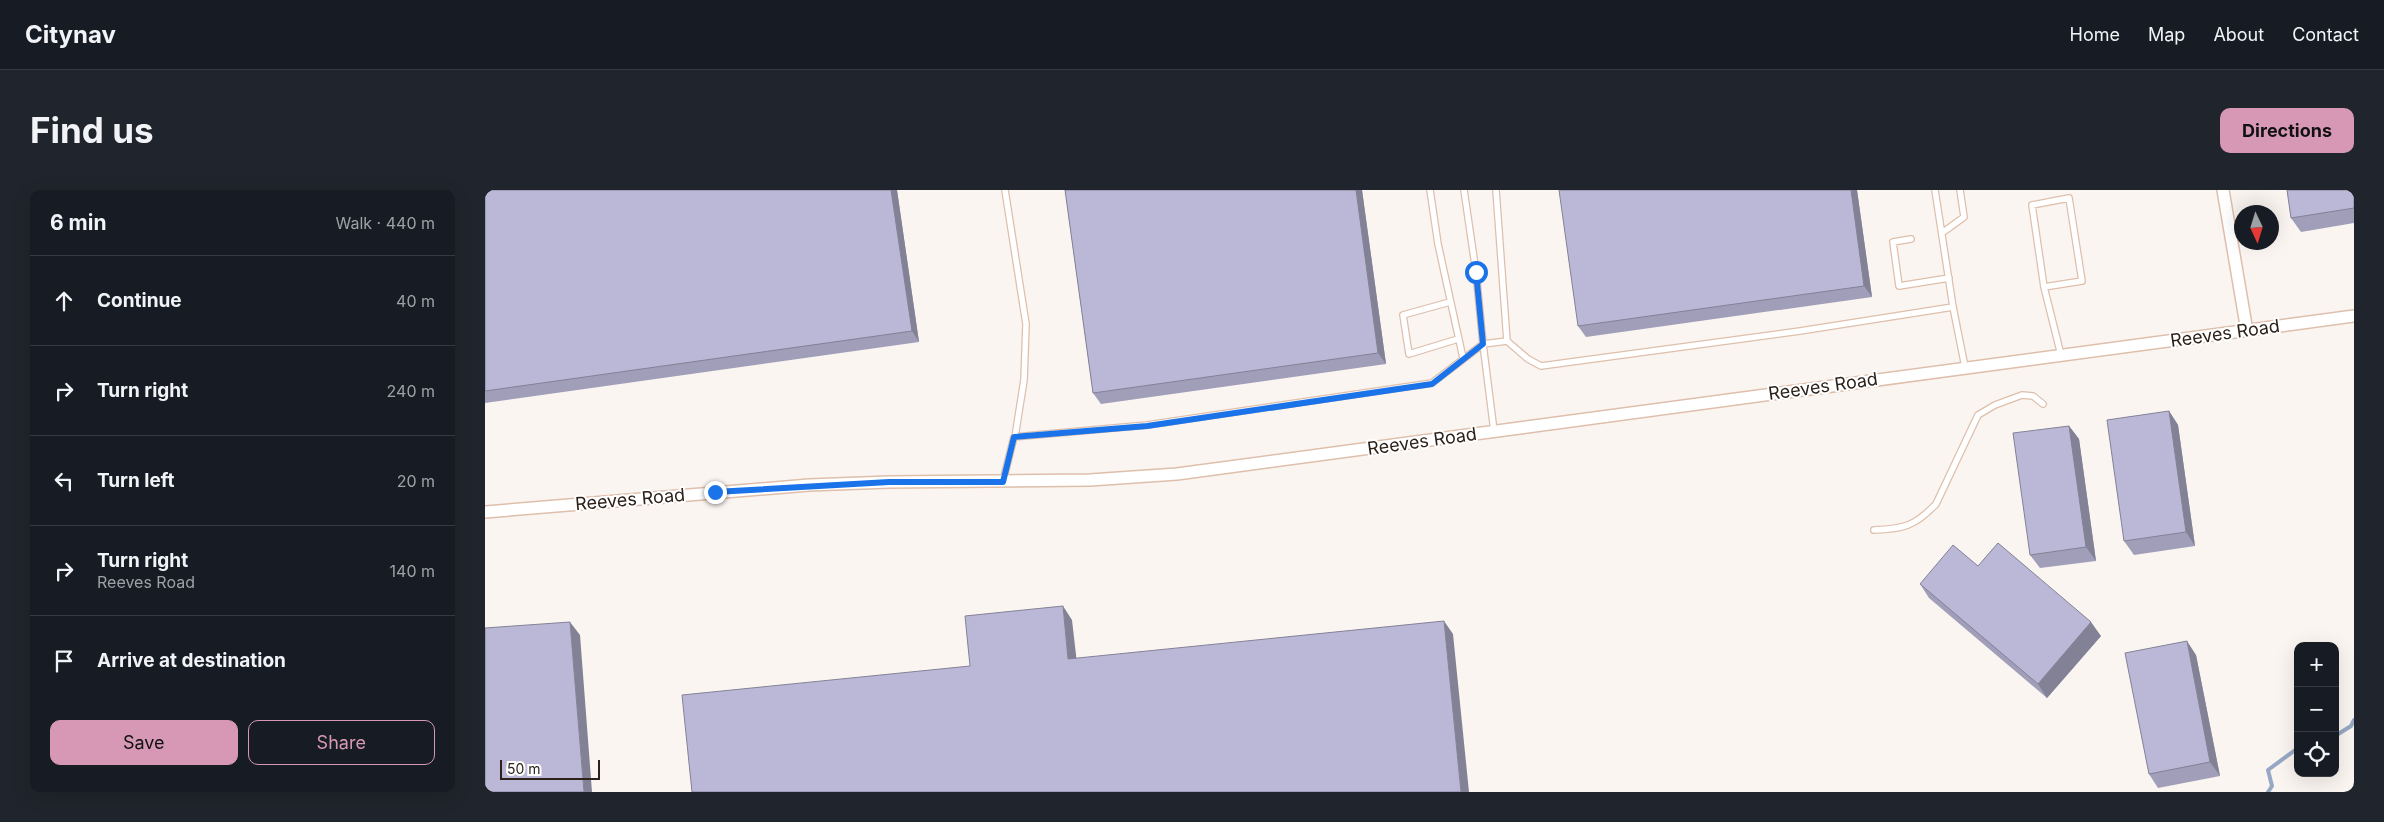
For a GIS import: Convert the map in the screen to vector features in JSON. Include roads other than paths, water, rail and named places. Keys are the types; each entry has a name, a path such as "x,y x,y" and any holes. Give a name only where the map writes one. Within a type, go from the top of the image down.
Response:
{"street":[{"path":"2223,190 2247,330"},
{"name":"Reeves Road","path":"485,512 809,485 889,482 1090,480 1177,474 2354,316"}],"lane":[{"path":"1003,482 1015,437 1024,380 1026,324 1005,190"},
{"path":"1430,190 1450,302 1463,358"},
{"path":"1464,190 1476,272 1494,431"},
{"path":"1496,190 1507,341 1528,359 1541,366 1905,316 1953,306"},
{"path":"1935,190 1953,306 1965,367"},
{"path":"1941,233 1964,216 1960,190"},
{"path":"2044,287 2081,281 2069,198 2032,205 2044,287 2061,355"},
{"path":"1911,239 1893,242 1899,286 1949,278"},
{"path":"1450,302 1403,315 1409,354 1458,339"},
{"path":"1015,437 1147,426 1432,384 1483,344 1507,341"},
{"path":"1874,530 1900,529 1926,515 1936,504 1977,415 2001,402 2022,395 2033,396 2043,404"}],"waterway":[{"path":"2339,734 2351,726 2354,720"},
{"path":"2268,792 2272,786 2268,770 2294,751"}]}
